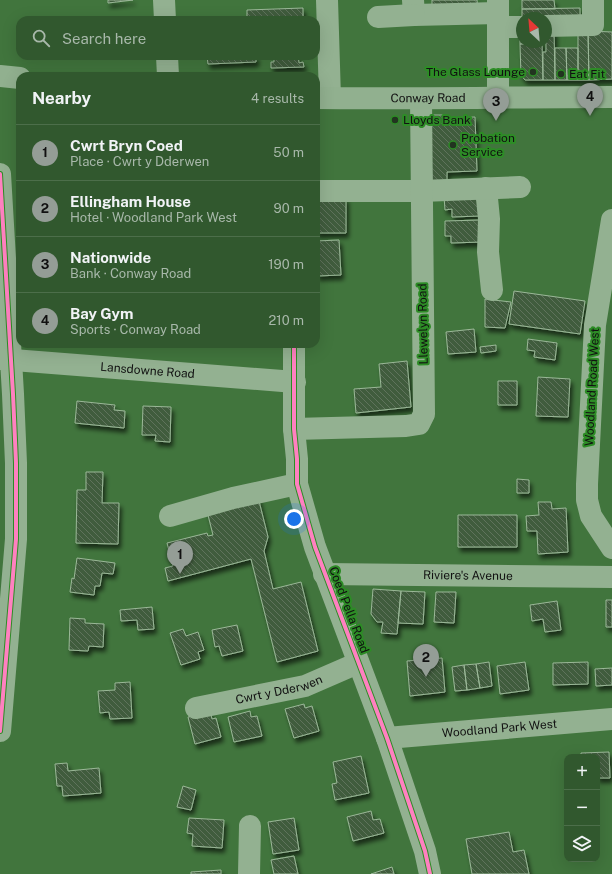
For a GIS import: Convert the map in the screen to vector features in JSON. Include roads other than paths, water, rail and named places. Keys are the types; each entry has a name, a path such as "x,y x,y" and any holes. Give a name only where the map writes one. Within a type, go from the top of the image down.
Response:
{"main road":[{"path":"0,76 16,78"},
{"name":"Conway Road","path":"323,98 421,99 612,97"}],"street":[{"path":"164,0 165,16"},
{"path":"323,98 327,0"},
{"path":"552,26 593,25 593,0"},
{"path":"378,17 413,8 498,13 516,24"},
{"path":"498,13 498,97"},
{"path":"167,60 168,72"},
{"name":"Llewelyn Road","path":"294,428 406,426 419,424 424,414 421,99"},
{"path":"0,174 6,360 16,463 16,539 0,731"},
{"path":"320,191 422,191 520,187"},
{"path":"486,188 489,219 488,252 492,290"},
{"name":"Woodland Road West","path":"612,220 595,324 587,500 591,516 612,548"},
{"name":"Coed Pella Road","path":"294,348 294,428 297,459 297,484 324,574 387,738 425,851 430,874"},
{"name":"Lansdowne Road","path":"6,360 295,382"},
{"path":"170,516 232,498 297,484"},
{"name":"Riviere's Avenue","path":"324,574 612,577"},
{"name":"Cwrt y Dderwen","path":"196,708 305,686 358,663"},
{"name":"Woodland Park West","path":"387,738 612,719"},
{"path":"249,874 250,826"}],"place":[{"name":"The Glass Lounge","path":"533,72"},
{"name":"Eat Fit","path":"561,74"},
{"name":"Bay Gym","path":"590,116"},
{"name":"Lloyds Bank","path":"395,120"},
{"name":"Nationwide","path":"496,121"},
{"name":"Probation Service","path":"453,145"},
{"name":"Cwrt Bryn Coed","path":"180,574"},
{"name":"Ellingham House","path":"426,677"}]}
